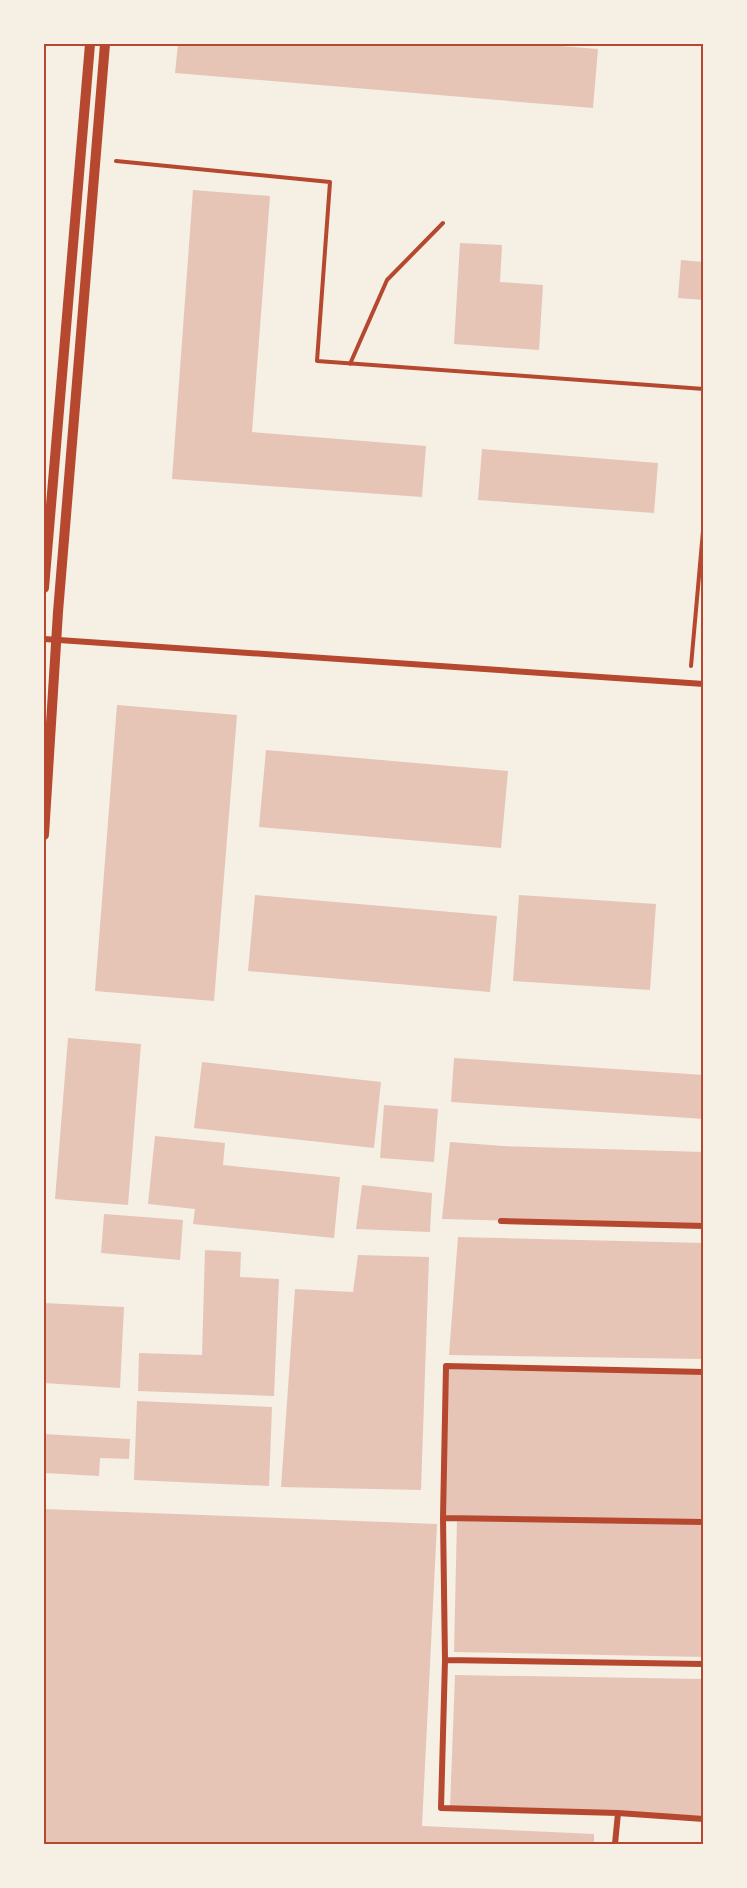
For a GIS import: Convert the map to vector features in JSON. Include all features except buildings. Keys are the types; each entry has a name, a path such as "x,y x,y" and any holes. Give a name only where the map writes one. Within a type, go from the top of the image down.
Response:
{"street":[{"path":"44,588 90,44"},
{"path":"44,836 56,640 105,44"},
{"path":"44,639 704,684"},
{"path":"501,1221 704,1226"},
{"path":"704,1372 446,1366 442,1518 445,1660 441,1808 618,1813 704,1819"},
{"path":"442,1518 704,1522"},
{"path":"445,1660 704,1664"},
{"path":"615,1845 618,1813"}],"path":[{"path":"95,159 330,182 317,361 704,389"},
{"path":"350,364 387,280 443,223"},
{"path":"690,683 704,520"}]}
